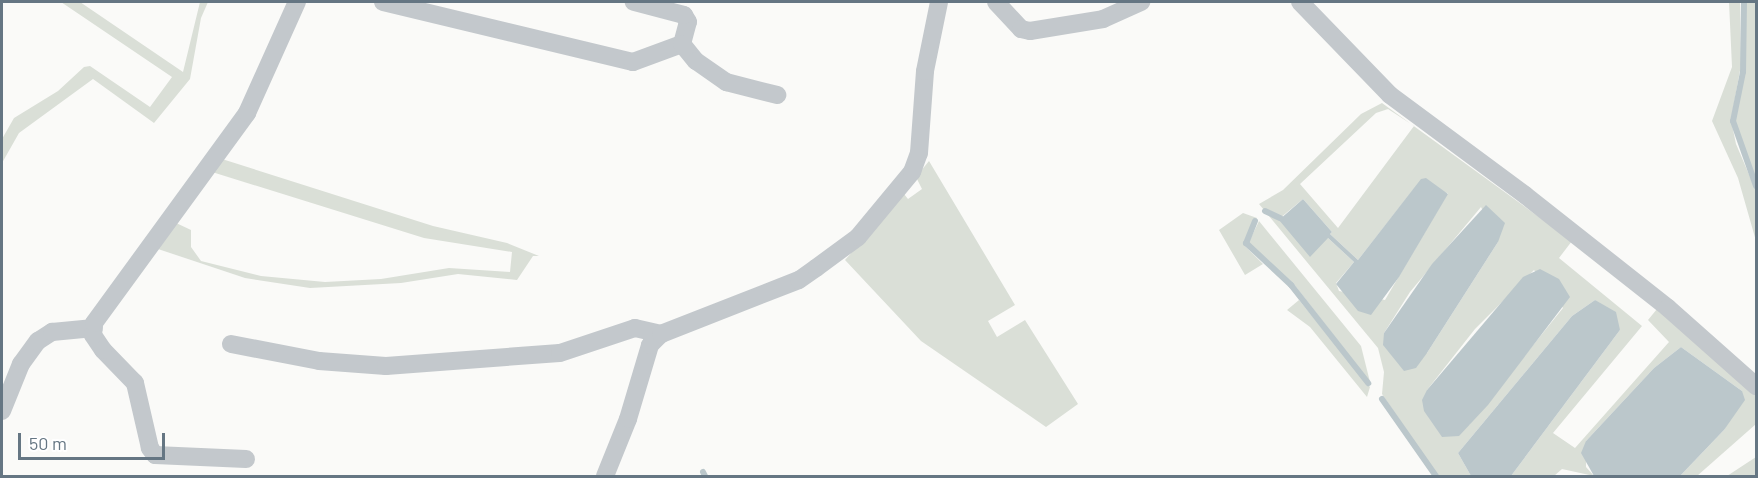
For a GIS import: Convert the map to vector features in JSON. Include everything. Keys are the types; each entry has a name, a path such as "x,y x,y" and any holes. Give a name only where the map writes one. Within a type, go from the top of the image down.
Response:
{"street":[{"path":"94,328 140,256 247,113 297,2"},
{"path":"383,2 633,62 682,44"},
{"path":"634,2 684,15 688,22 682,44"},
{"path":"605,477 628,419 650,345 661,333 799,279 841,251 873,220 912,172 919,153 925,71 939,2"},
{"path":"996,2 1021,29 1030,31 1103,19 1141,2"},
{"path":"1300,2 1390,95 1525,195 1668,308 1756,386"},
{"path":"682,44 696,61 726,82 777,94"},
{"path":"2,411 21,364 38,341 52,333 94,328"},
{"path":"94,328 103,350 135,383 150,448 155,455 246,459"},
{"path":"231,344 320,361 386,366 560,353 635,328 661,333"}],"shaded area":[{"path":"61,2 80,2 183,72 200,2 208,2 201,18 190,79 154,123 93,79 19,133 2,163 2,139 14,118 58,91 84,67 90,66 150,107 172,77"},
{"path":"1729,2 1740,2 1741,65 1731,120 1736,144 1756,191 1756,241 1738,178 1712,121 1732,67"},
{"path":"1746,2 1756,2 1756,181 1739,142 1735,120 1745,72"},
{"path":"1382,103 1411,124 1388,109 1376,113 1300,184 1338,228 1414,126 1572,241 1559,258 1642,326 1553,433 1575,448 1669,342 1648,320 1657,309 1756,395 1756,424 1697,476 1680,476 1724,430 1742,391 1681,347 1654,368 1586,441 1586,467 1594,476 1562,469 1554,476 1511,476 1620,330 1595,300 1572,316 1458,453 1471,476 1438,476 1382,394 1384,372 1378,348 1259,204 1283,190 1361,114","holes":["1413,190 1448,193 1385,300 1339,291 1336,283 1354,262 1328,238 1279,219 1303,199 1332,232 1330,234 1358,260","1481,207 1498,242 1427,353 1384,333 1410,292","1534,270 1563,308 1469,425 1427,390 1475,329"]},
{"path":"222,159 433,226 507,243 539,256 533,256 517,280 458,274 401,283 310,288 245,278 155,248 174,222 191,230 191,247 201,261 261,276 325,282 381,279 449,268 510,272 512,252 424,238 212,172"},
{"path":"929,161 1015,305 988,321 997,337 1025,320 1078,404 1046,427 921,341 845,260 904,194 908,199 922,189 916,177"},
{"path":"1426,178 1448,194 1399,277 1371,315 1358,311 1336,284 1354,262 1328,238 1310,257 1279,220 1303,199 1332,232 1330,234 1358,260 1421,179"},
{"path":"1486,205 1505,223 1498,242 1427,353 1416,368 1404,371 1383,345 1384,333 1432,264"},
{"path":"1243,213 1257,218 1243,244 1263,264 1245,275 1219,230"},
{"path":"1259,221 1361,346 1370,382 1293,283 1248,244"},
{"path":"1540,269 1559,279 1570,297 1488,405 1459,436 1442,437 1424,411 1422,400 1427,390 1523,277"},
{"path":"1299,300 1370,387 1367,397 1310,327 1287,310"},
{"path":"1595,300 1616,312 1620,330 1511,476 1471,476 1458,453 1572,316"},
{"path":"1681,347 1742,391 1745,400 1724,430 1680,476 1594,476 1581,453 1586,441 1654,368"},
{"path":"1756,457 1756,476 1727,476"}],"waterway":[{"path":"1744,2 1743,72 1733,121 1756,186"},
{"path":"1265,211 1280,218"},
{"path":"1255,221 1246,243 1291,285 1368,383"},
{"path":"1382,399 1436,476"},
{"path":"703,472 705,476"}]}
